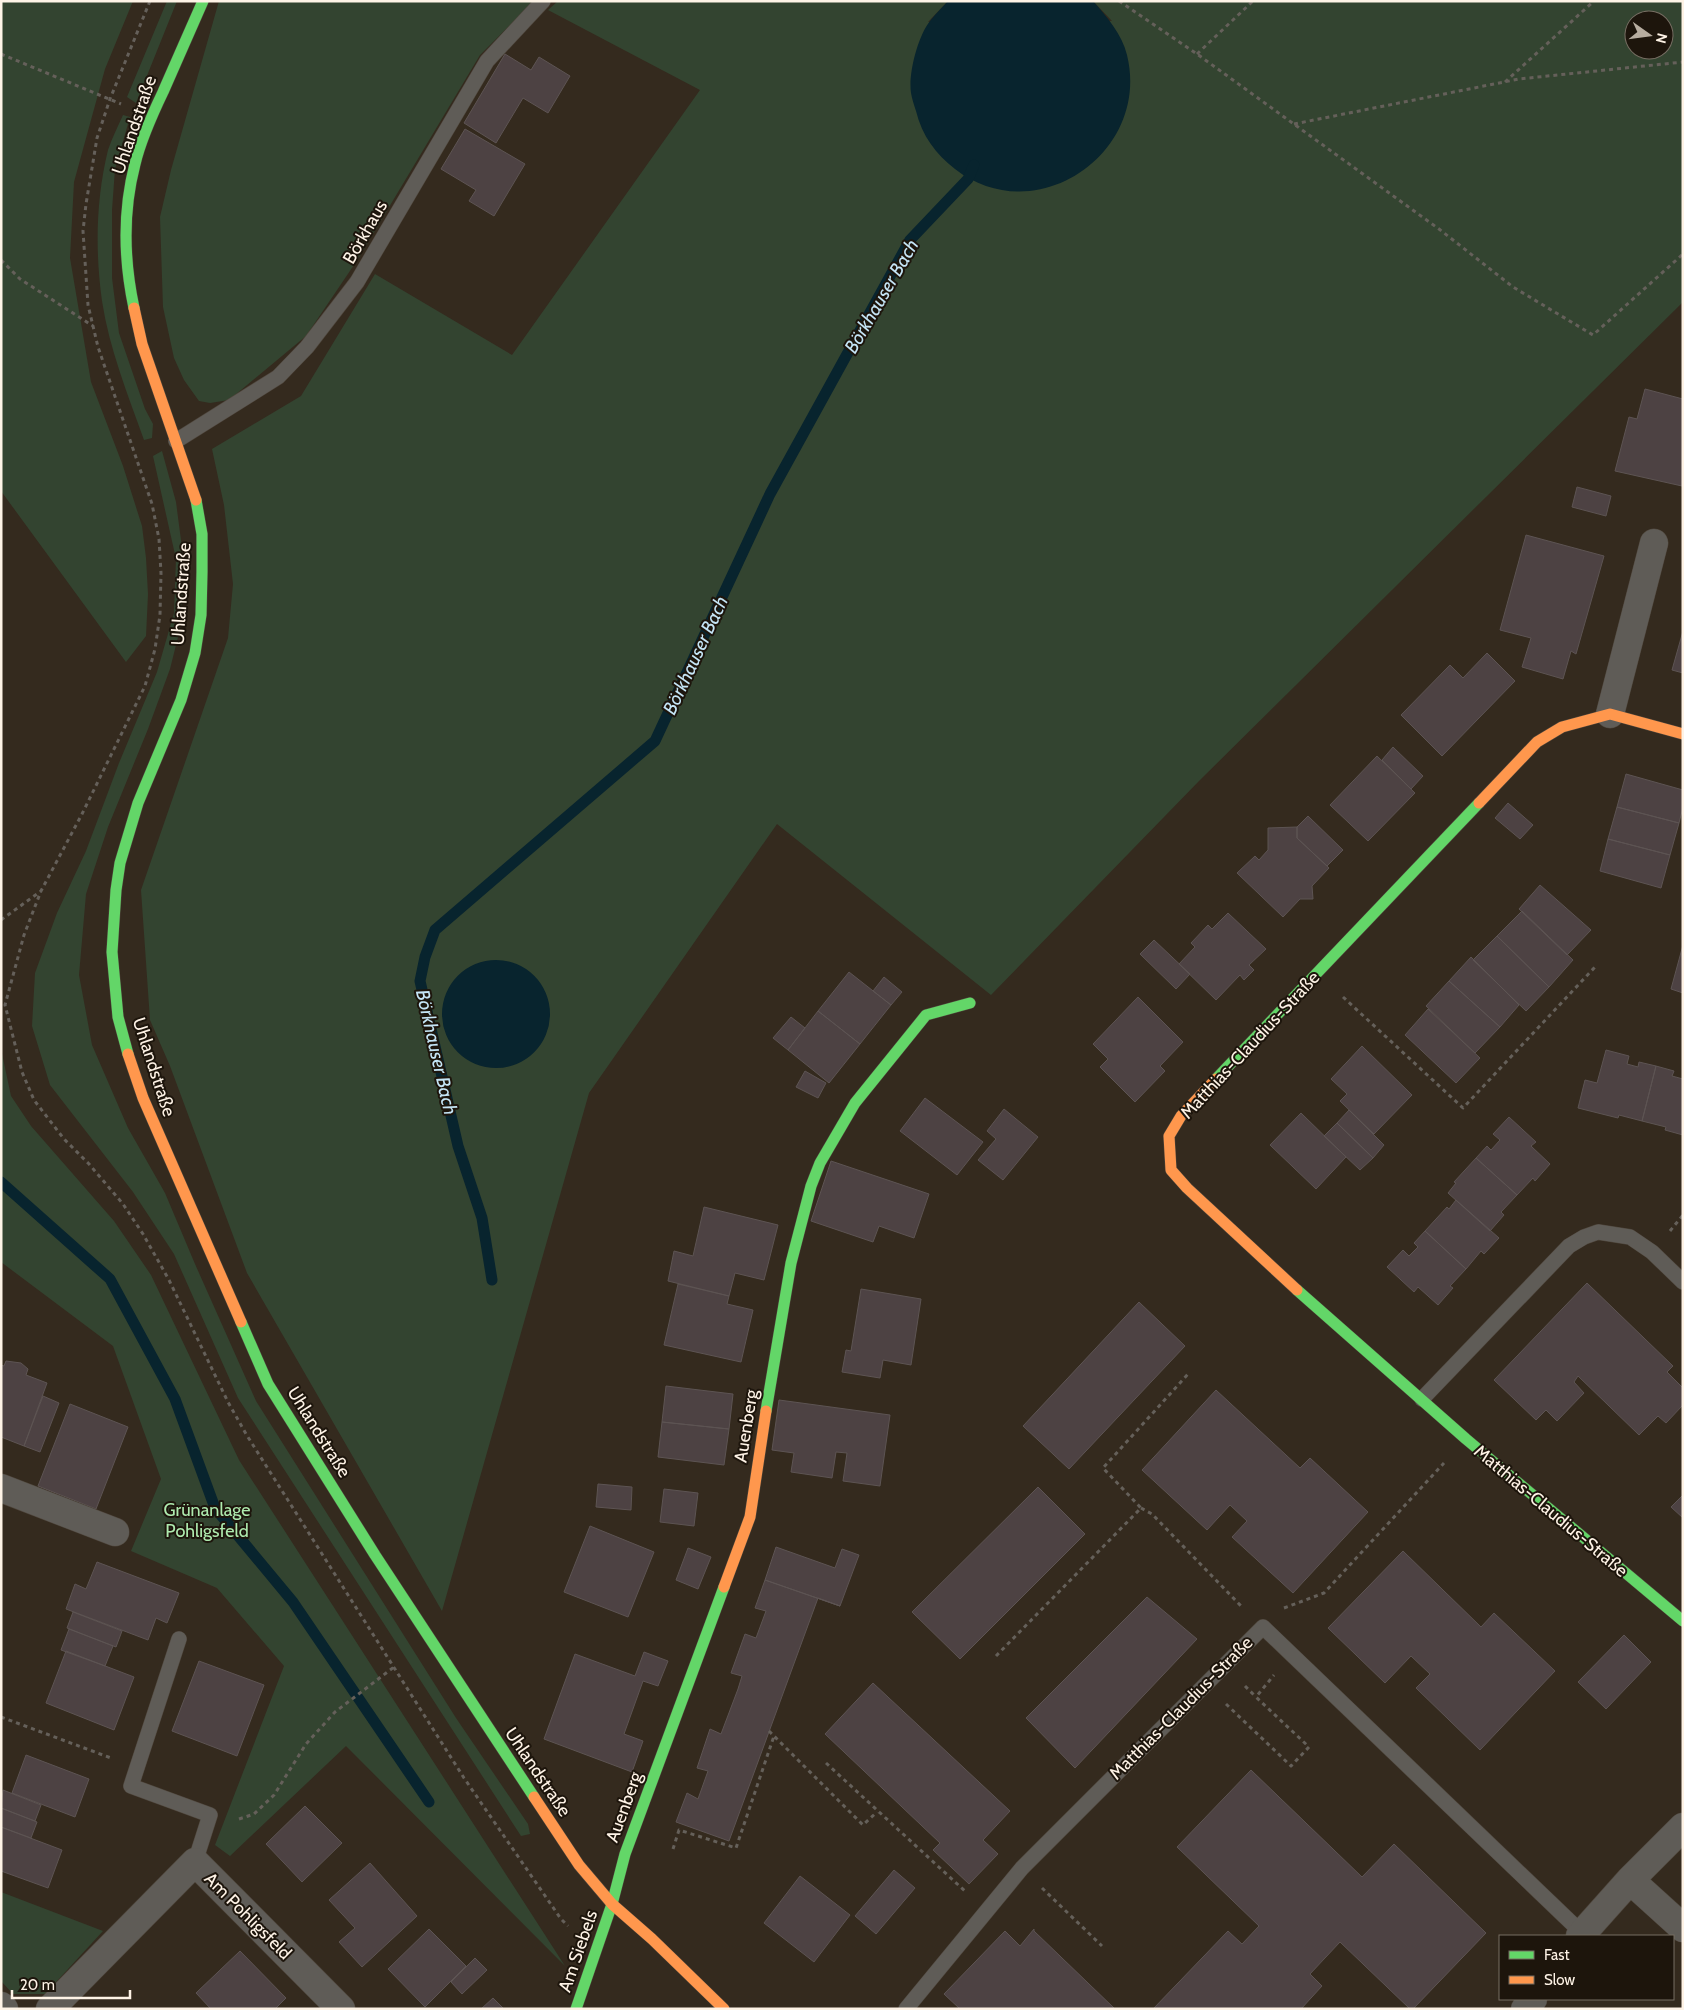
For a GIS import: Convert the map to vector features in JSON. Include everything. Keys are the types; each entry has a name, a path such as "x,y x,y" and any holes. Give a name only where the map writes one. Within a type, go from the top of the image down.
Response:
{"street":[{"name":"Uhlandstraße","path":"203,1 152,116 135,163 129,198 126,235 131,293 142,344 195,496 202,534 200,615 195,653 181,700 138,803 120,863 116,890 112,952 118,1017 128,1055 143,1098 268,1384 486,1726 579,1865 612,1904 652,1939 724,2009"},
{"path":"1654,543 1610,714 1683,734"},
{"name":"Matthias-Claudius-Straße","path":"1610,714 1562,727 1536,742 1181,1116 1169,1136 1171,1170 1186,1188 1285,1279 1422,1398 1466,1439 1683,1621"},
{"name":"Auenberg","path":"612,1904 625,1854 750,1517 778,1333 791,1263 820,1163 836,1132 856,1103 926,1015 970,1003"},
{"path":"1,1488 115,1532"},
{"name":"Matthias-Claudius-Straße","path":"1581,1935 1630,1880 1683,1827"},
{"name":"Am Pohligsfeld","path":"50,2009 195,1862 341,2009"},
{"path":"1630,1880 1683,1928"},
{"name":"Am Siebels","path":"576,2009 612,1904"}],"lane":[{"name":"Börkhaus","path":"176,441 278,377 307,347 357,282 487,61 543,1"},
{"path":"1422,1398 1569,1246 1584,1236 1598,1232 1630,1237 1652,1252 1683,1282"},
{"name":"Matthias-Claudius-Straße","path":"906,2009 1022,1868 1263,1627 1581,1935"},
{"path":"179,1639 131,1786 210,1816 195,1862"}],"path":[{"path":"1119,1 1197,54 1438,228 1513,287 1593,335 1683,254"},
{"path":"1197,54 1253,1"},
{"path":"1504,82 1594,1"},
{"path":"1,54 152,116"},
{"path":"1294,124 1504,82 1683,62"},
{"path":"1,260 20,279 93,327"},
{"path":"1,920 41,891 82,814 144,686 155,649 160,615 161,572 159,539 152,504 135,454"},
{"path":"1317,973 1464,1108 1595,967"},
{"path":"1,1002 5,1005"},
{"path":"1189,1373 1103,1468 1141,1508 1152,1514 1263,1627 1281,1609 1324,1593 1466,1439"},
{"path":"996,1656 1141,1508"},
{"path":"1256,1697 1290,1652"},
{"path":"210,1816 235,1820 254,1814 264,1806 274,1795 306,1744 335,1712 394,1667"},
{"path":"1232,1698 1226,1704 1291,1766 1309,1747 1244,1686 1238,1692"},
{"path":"1,1717 137,1768"},
{"path":"769,1731 863,1825 877,1812"},
{"path":"673,1849 679,1830 736,1848 774,1736"},
{"path":"826,1763 986,1911"},
{"path":"1022,1868 1102,1946"}],"green space":[{"path":"1,1 133,1 105,69 74,182 70,258 91,382 123,466 142,526 148,594 146,636 126,662 1,491"},
{"path":"167,1 177,1 136,103 127,97"},
{"path":"219,1 534,1 480,55 358,259 306,336 229,400 210,403 199,401 184,380 174,358 163,307 160,217 171,170"},
{"path":"558,1 948,1 928,22 1112,21 1093,1 1683,1 1683,302 1199,781 991,995 777,824 589,1093 442,1611 247,1273 170,1066 150,1020 141,890 228,638 233,584 224,505 212,449 301,396 375,274 512,355 700,90 548,10"},
{"path":"123,115 130,117 115,169 112,210 112,278 119,333 145,409 153,424 152,438 144,440 109,336 102,301 98,263 99,206 104,169 108,150"},
{"path":"162,451 176,502 184,563 181,625 170,669 108,827 86,894 79,975 92,1045 128,1128 165,1193 256,1401 456,1718 528,1824 530,1834 521,1836 238,1398 174,1254 133,1192 50,1085 32,1026 35,973 57,913 86,851 119,763 157,672 174,613 176,559 153,456"},
{"name":"Grünanlage Pohligsfeld","path":"1,1049 11,1096 31,1126 114,1221 151,1275 239,1460 565,1966 346,1746 230,1856 215,1845 284,1666 217,1588 131,1551 161,1479 113,1346 1,1262"},
{"path":"1,1892 103,1931 45,1994 13,1994 1,1981"}],"water":[{"path":"948,1 1093,1 1104,13 1125,47 1130,91 1122,123 1104,151 1080,172 1051,186 1019,192 987,186 955,169 942,157 931,144 922,128 912,100 910,85 918,45 922,36 930,21"},
{"path":"496,960 517,964 534,976 546,993 550,1014 546,1035 534,1052 517,1064 496,1068 475,1064 458,1052 446,1035 442,1014 446,993 458,976 475,964"}],"building":[{"path":"505,54 531,70 539,57 570,76 548,113 523,98 496,143 464,123"},
{"path":"465,129 525,164 494,216 469,201 476,190 441,169"},
{"path":"1645,389 1683,399 1682,486 1615,471 1629,417 1637,419"},
{"path":"1577,487 1611,496 1606,516 1572,507"},
{"path":"1526,535 1604,556 1576,654 1571,651 1563,679 1522,667 1531,638 1500,630"},
{"path":"1683,631 1683,673 1672,670"},
{"path":"1487,653 1515,681 1442,756 1401,715 1450,665 1463,678"},
{"path":"1393,747 1423,776 1411,789 1382,760"},
{"path":"1377,756 1415,793 1368,841 1330,805"},
{"path":"1626,774 1683,790 1683,807 1679,823 1617,807"},
{"path":"1508,803 1533,825 1520,839 1495,818"},
{"path":"1617,807 1679,823 1670,855 1608,839"},
{"path":"1308,816 1343,850 1327,866 1297,838 1297,827"},
{"path":"1297,827 1297,838 1329,868 1312,886 1313,899 1300,899 1283,917 1237,873 1255,856 1259,860 1268,850 1268,828"},
{"path":"1608,839 1670,855 1661,888 1600,871"},
{"path":"1540,885 1591,930 1567,955 1519,909"},
{"path":"1522,911 1573,960 1549,987 1497,936"},
{"path":"1228,913 1266,949 1249,965 1254,970 1244,980 1240,975 1216,1000 1179,964 1195,947 1191,943 1208,925 1212,929"},
{"path":"1497,936 1549,987 1526,1011 1473,960"},
{"path":"1154,940 1190,974 1176,989 1140,954"},
{"path":"1683,945 1683,993 1671,989"},
{"path":"1471,957 1519,1005 1500,1027 1449,981"},
{"path":"849,972 891,1005 860,1044 818,1011"},
{"path":"884,977 902,992 891,1005 873,991"},
{"path":"1449,981 1500,1027 1475,1053 1426,1006"},
{"path":"1138,997 1183,1042 1160,1066 1165,1071 1135,1102 1100,1067 1108,1059 1093,1044"},
{"path":"1428,1009 1480,1058 1456,1083 1405,1035"},
{"path":"818,1011 860,1044 829,1083 788,1050"},
{"path":"791,1017 805,1028 788,1050 773,1038"},
{"path":"1362,1046 1412,1095 1374,1134 1340,1101 1347,1094 1331,1079"},
{"path":"1606,1050 1629,1056 1627,1064 1638,1067 1639,1062 1656,1066 1642,1121 1619,1115 1618,1118 1578,1108 1585,1080 1597,1083"},
{"path":"1656,1066 1674,1071 1672,1076 1683,1079 1683,1135 1665,1130 1666,1127 1642,1121"},
{"path":"805,1071 826,1083 818,1098 796,1087"},
{"path":"925,1098 983,1142 957,1175 900,1131"},
{"path":"1004,1109 1038,1137 1003,1180 978,1160 996,1139 987,1131"},
{"path":"1349,1110 1384,1145 1373,1158 1337,1123"},
{"path":"1301,1113 1346,1157 1316,1189 1270,1145"},
{"path":"1509,1117 1536,1142 1531,1146 1550,1164 1535,1181 1533,1178 1517,1195 1476,1158 1487,1146 1491,1150 1500,1140 1493,1134"},
{"path":"1337,1123 1373,1158 1360,1170 1324,1136"},
{"path":"1476,1158 1517,1195 1501,1212 1504,1215 1490,1231 1448,1193 1456,1183 1454,1182"},
{"path":"831,1161 929,1194 914,1238 879,1226 873,1242 811,1221"},
{"path":"1456,1200 1499,1238 1484,1254 1481,1251 1466,1269 1425,1231"},
{"path":"704,1207 778,1225 764,1280 735,1273 729,1296 668,1281 674,1251 693,1256"},
{"path":"1425,1231 1466,1269 1450,1286 1453,1288 1438,1305 1418,1287 1414,1292 1387,1267 1403,1250 1409,1256 1418,1247 1414,1243"},
{"path":"1587,1283 1673,1366 1667,1372 1683,1388 1683,1405 1666,1423 1658,1416 1639,1435 1578,1376 1574,1382 1584,1393 1557,1421 1546,1410 1536,1420 1494,1380"},
{"path":"678,1284 729,1296 727,1304 753,1310 741,1362 664,1345"},
{"path":"861,1289 921,1299 911,1365 883,1360 880,1378 842,1372 846,1350 851,1351"},
{"path":"1139,1302 1185,1346 1069,1469 1023,1426"},
{"path":"6,1361 21,1363 28,1369 26,1375 47,1383 24,1446 1,1437 1,1365 4,1366"},
{"path":"666,1386 733,1394 729,1429 662,1422"},
{"path":"1216,1390 1300,1468 1310,1458 1368,1512 1293,1593 1232,1537 1247,1521 1230,1505 1207,1530 1142,1470"},
{"path":"43,1396 59,1403 40,1452 24,1446"},
{"path":"779,1400 890,1415 880,1486 843,1481 847,1453 836,1452 832,1478 791,1472 794,1453 772,1450"},
{"path":"70,1404 128,1427 96,1509 38,1486"},
{"path":"662,1422 729,1429 724,1465 658,1457"},
{"path":"598,1484 632,1487 631,1510 596,1507"},
{"path":"1038,1487 1085,1534 960,1659 912,1612"},
{"path":"664,1489 698,1493 694,1526 660,1522"},
{"path":"1683,1495 1683,1518 1671,1507"},
{"path":"590,1526 654,1552 628,1617 564,1592"},
{"path":"776,1547 835,1568 842,1549 859,1555 840,1606 765,1580"},
{"path":"688,1548 711,1557 698,1589 676,1580"},
{"path":"1403,1551 1481,1627 1494,1613 1555,1671 1480,1750 1416,1688 1430,1674 1411,1656 1385,1683 1328,1628"},
{"path":"97,1562 179,1593 167,1623 156,1618 148,1640 66,1609 75,1584 86,1589"},
{"path":"765,1580 818,1598 729,1841 676,1822 687,1793 698,1799 708,1771 697,1768 710,1729 721,1734 742,1676 731,1673 745,1634 756,1638 766,1611 755,1608"},
{"path":"1147,1597 1197,1639 1075,1768 1026,1718"},
{"path":"73,1612 122,1631 116,1647 67,1628"},
{"path":"69,1629 113,1646 105,1666 61,1650"},
{"path":"1624,1635 1651,1662 1606,1709 1578,1682"},
{"path":"66,1651 134,1677 114,1730 46,1703"},
{"path":"644,1652 668,1661 658,1686 643,1681 624,1734 643,1741 632,1772 544,1739 575,1654 635,1676"},
{"path":"199,1661 264,1685 237,1756 172,1731"},
{"path":"873,1683 1010,1811 983,1840 998,1854 969,1884 933,1850 940,1843 825,1734"},
{"path":"26,1755 89,1779 75,1817 12,1793"},
{"path":"1251,1770 1362,1877 1394,1844 1486,1933 1413,2009 1410,2009 1340,1942 1310,1974 1322,1986 1301,2009 1153,2009 1228,1931 1242,1944 1259,1926 1177,1847"},
{"path":"3,1790 41,1805 35,1821 1,1808"},
{"path":"305,1806 342,1843 302,1882 266,1844"},
{"path":"1,1808 37,1822 31,1838 1,1827"},
{"path":"1,1827 62,1850 48,1888 1,1871"},
{"path":"370,1863 417,1916 362,1967 339,1942 355,1928 329,1900"},
{"path":"894,1870 915,1888 876,1934 855,1916"},
{"path":"800,1876 850,1915 814,1962 764,1923"},
{"path":"429,1929 466,1966 425,2007 388,1969"},
{"path":"1034,1929 1115,2009 960,2009 944,1994 1005,1931 1020,1946"},
{"path":"240,1951 286,1998 275,2009 211,2009 196,1993"},
{"path":"475,1958 487,1970 462,1994 451,1982"},
{"path":"493,1998 504,2009 481,2009"}],"waterway":[{"name":"Börkhauser Bach","path":"492,1280 482,1218 458,1146 420,981 425,957 435,930 655,741 770,494 910,240 968,179 974,165"},
{"path":"1,1182 110,1279 175,1399 215,1508 293,1602 429,1802"}],"traffic: fast":[{"path":"134,308 128,272 126,236 131,181 140,145 147,127 203,1"},
{"path":"128,1054 118,1017 112,952 116,890 120,863 138,803 181,700 195,653 201,615 202,572 202,534 196,500"},
{"path":"1216,1079 1479,803"},
{"path":"766,1411 791,1263 811,1186 820,1163 855,1103 926,1015 970,1003"},
{"path":"1297,1290 1466,1439 1683,1621"},
{"path":"241,1322 268,1384 375,1555 534,1797"},
{"path":"576,2009 612,1904 625,1854 724,1587"}],"traffic: slow":[{"path":"134,308 142,344 196,500"},
{"path":"1479,803 1537,742 1562,727 1610,714 1683,734"},
{"path":"128,1054 143,1098 241,1322"},
{"path":"1216,1079 1181,1116 1169,1136 1171,1170 1187,1188 1297,1290"},
{"path":"724,1587 750,1517 766,1411"},
{"path":"534,1797 579,1865 612,1904 652,1939 724,2009"}]}
